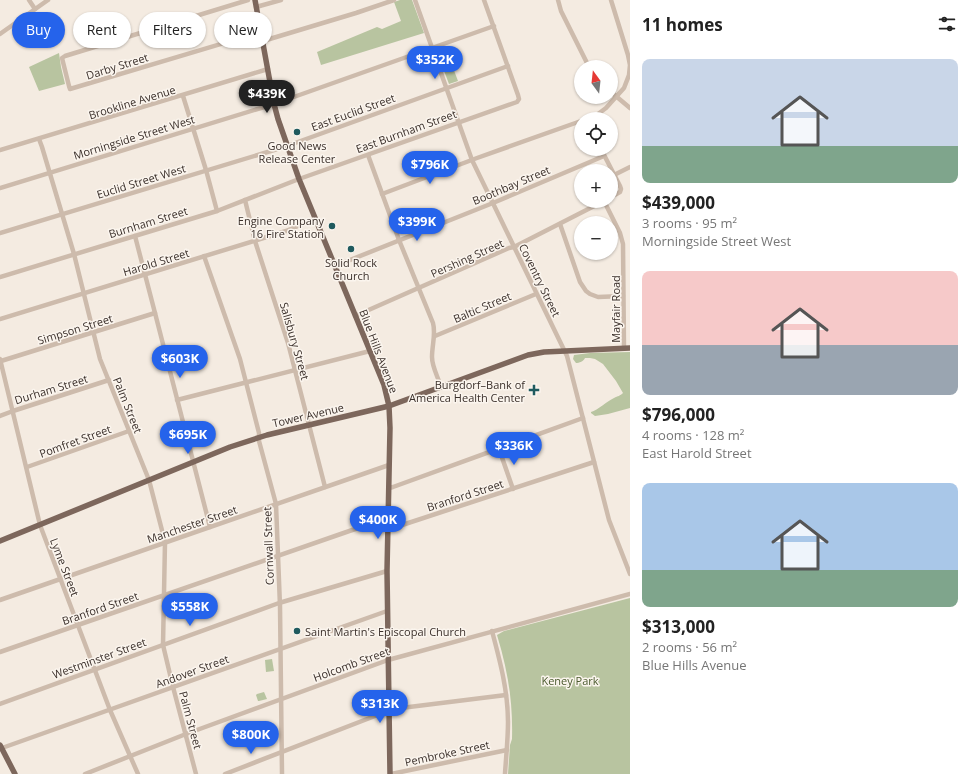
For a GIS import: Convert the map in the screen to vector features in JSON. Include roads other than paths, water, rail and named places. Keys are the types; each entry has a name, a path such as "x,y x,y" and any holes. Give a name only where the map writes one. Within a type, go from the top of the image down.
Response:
{"main road":[{"name":"Blue Hills Avenue","path":"255,0 257,12"},
{"name":"Blue Hills Avenue","path":"264,48 274,104 287,145 315,219 384,385 389,406 389,488 386,571 390,774"},
{"name":"Tower Avenue","path":"0,541 230,447 308,425 389,406 528,355 564,350 627,348"},
{"path":"1,747 15,774"}],"street":[{"path":"29,0 35,9"},
{"path":"0,34 48,0"},
{"name":"Darby Street","path":"214,46 70,89 62,58 248,0"},
{"path":"256,7 281,0"},
{"path":"272,38 394,0"},
{"name":"Coventry Street","path":"415,0 472,160 567,356 612,528 630,574"},
{"path":"484,0 508,66"},
{"path":"558,0 561,11 586,60"},
{"path":"611,0 630,65 628,81 618,96"},
{"name":"Morningside Street West","path":"0,188 274,104 494,26"},
{"name":"East Euclid Street","path":"287,145 508,66"},
{"name":"East Burnham Street","path":"299,179 517,102 519,99 508,66"},
{"name":"Brookline Avenue","path":"0,150 183,96 268,69"},
{"path":"183,96 217,211"},
{"path":"618,98 630,108"},
{"path":"599,112 610,104"},
{"path":"382,194 574,124"},
{"name":"Palm Street","path":"39,139 74,254 100,359 149,480 165,542 163,645 196,774"},
{"name":"Euclid Street West","path":"0,233 287,145"},
{"path":"368,154 399,240 420,288 433,323 434,336 432,362 441,387"},
{"path":"604,156 608,164"},
{"name":"Boothbay Street","path":"335,266 493,203 604,156"},
{"path":"618,173 630,167"},
{"name":"Burnham Street","path":"0,277 217,211 299,179"},
{"path":"618,182 621,189 618,193"},
{"name":"Salisbury Street","path":"245,200 255,241 288,343 324,487"},
{"name":"Pershing Street","path":"355,316 514,247 591,208"},
{"name":"Mayfair Road","path":"607,208 622,238 623,296 627,348"},
{"name":"Harold Street","path":"0,319 255,241 286,231 315,219"},
{"path":"560,224 580,282 586,291 598,297 623,296"},
{"path":"136,236 154,314 210,527"},
{"name":"Cornwall Street","path":"204,256 240,359 276,504 280,603 283,751 282,774"},
{"name":"Baltic Street","path":"434,336 536,294"},
{"name":"Simpson Street","path":"0,360 154,314"},
{"path":"177,400 370,351"},
{"name":"Lyme Street","path":"0,360 40,525 110,710 138,774"},
{"name":"Durham Street","path":"0,416 109,380"},
{"path":"389,488 583,418"},
{"name":"Pomfret Street","path":"27,467 128,431"},
{"path":"499,449 513,489"},
{"name":"Branford Street","path":"0,652 358,528 393,528 594,462"},
{"name":"Manchester Street","path":"0,600 389,465"},
{"name":"Westminster Street","path":"0,704 280,603 386,571"},
{"name":"Holcomb Street","path":"85,774 186,734 388,660 630,594"},
{"name":"Andover Street","path":"1,747 110,710 387,611"},
{"path":"492,631 501,664 506,695 508,722 505,774"},
{"path":"225,774 389,710 506,695"},
{"name":"Pembroke Street","path":"390,774 507,750"}],"place":[{"name":"Good News Release Center","path":"297,132"},
{"name":"Engine Company 16 Fire Station","path":"332,226"},
{"name":"Solid Rock Church","path":"351,249"},
{"name":"Burgdorf–Bank of America Health Center","path":"534,390"},
{"name":"Saint Martin's Episcopal Church","path":"297,631"}],"park label":[{"name":"Keney Park","path":"570,680"}]}
